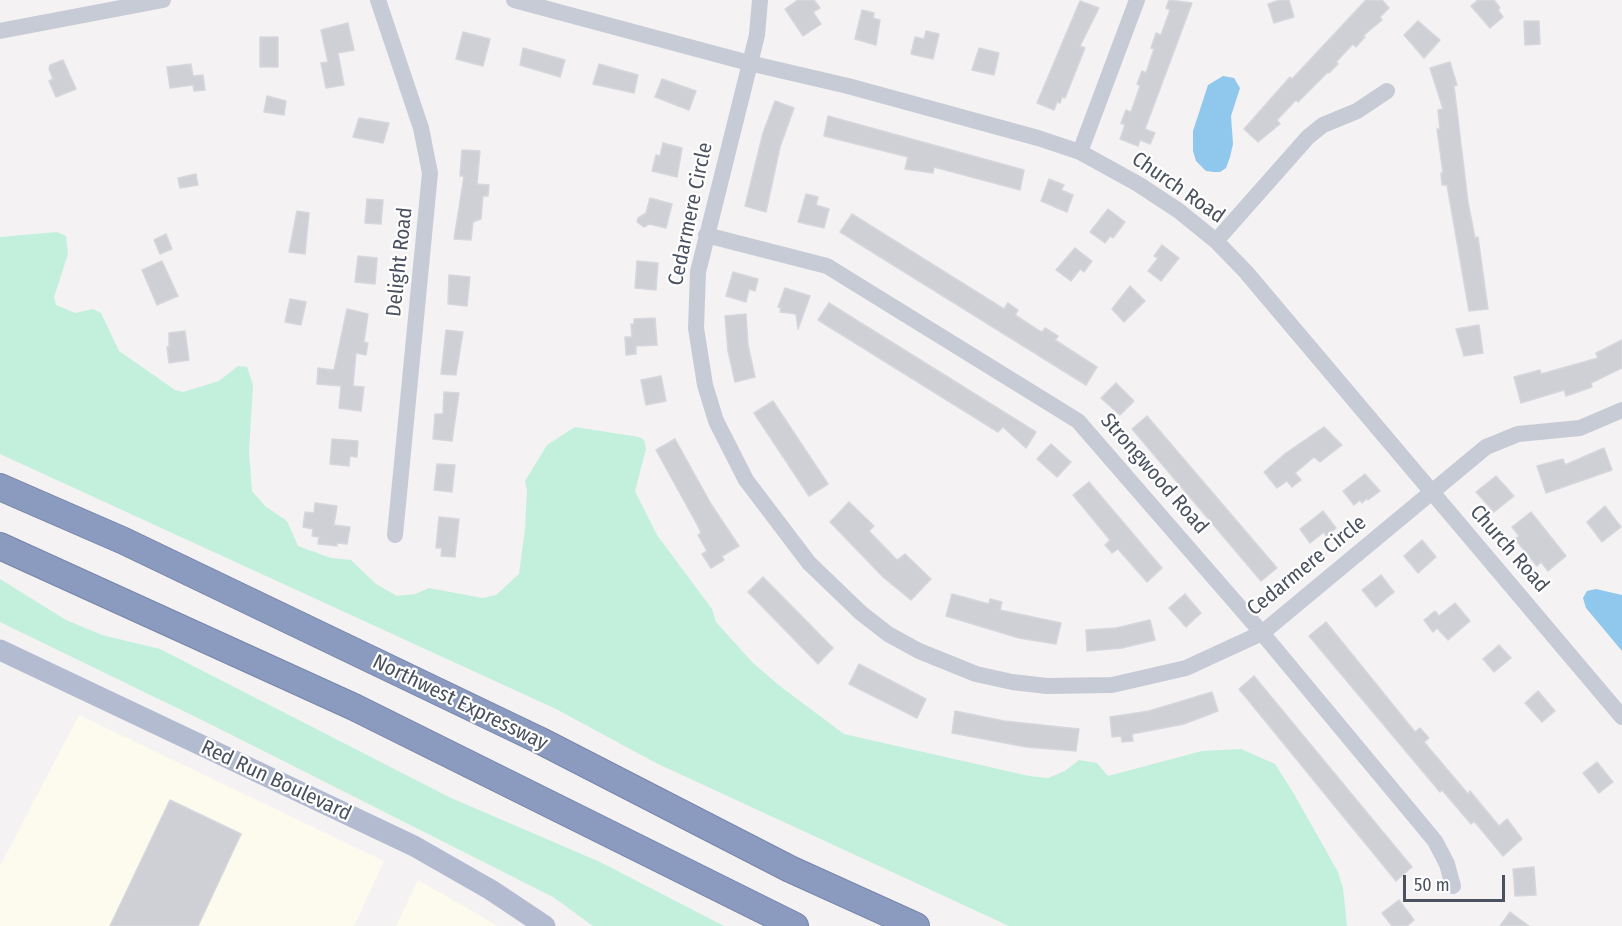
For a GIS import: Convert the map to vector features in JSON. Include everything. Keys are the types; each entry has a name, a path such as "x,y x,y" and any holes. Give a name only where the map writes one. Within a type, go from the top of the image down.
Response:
{"highway":[{"name":"Northwest Expressway","path":"0,487 134,546 539,740 790,869 916,926"},
{"path":"0,546 354,707 795,926"}],"main road":[{"name":"Red Run Boulevard","path":"0,650 405,842 491,890 545,926"}],"street":[{"path":"0,31 163,0"},
{"name":"Delight Road","path":"378,0 421,128 428,152 430,173 395,535"},
{"name":"Church Road","path":"514,0 749,63 951,113 1080,152 1138,184 1179,211 1216,241 1274,303 1431,493 1622,717"},
{"name":"Cedarmere Circle","path":"760,0 757,35 698,272 696,328 705,386 716,421 746,480 809,563 832,588 888,634 919,651 976,674 1012,682 1078,687 1112,685 1186,668 1262,633 1486,447 1518,434 1580,428 1620,417"},
{"path":"1080,152 1137,0"},
{"path":"1216,241 1308,137 1323,125 1357,111 1387,91"},
{"name":"Strongwood Road","path":"706,235 827,266 1069,415 1096,440 1262,633 1435,841 1447,864 1453,886"}],"shaded area":[{"path":"79,715 384,861 354,926 0,926 0,866"},
{"path":"418,880 486,919 497,926 396,926"}],"green space":[{"path":"57,232 66,236 68,254 54,297 56,305 75,313 93,309 101,313 119,351 175,390 183,392 219,381 238,366 247,367 253,385 249,451 252,491 265,506 287,521 298,546 331,558 351,560 376,584 397,596 415,594 429,588 482,598 496,595 519,574 525,529 527,490 525,481 547,445 575,427 639,437 644,440 646,449 635,491 657,535 712,609 716,622 752,662 781,687 844,734 1029,776 1048,778 1065,771 1079,760 1097,763 1108,776 1202,751 1241,749 1275,764 1294,794 1338,872 1343,888 1347,926 1009,926 656,763 556,709 0,454 0,237"},
{"path":"0,579 66,620 102,635 160,649 451,798 600,862 724,926 593,926 553,897 208,723 0,622"}],"water":[{"path":"1223,76 1234,78 1240,88 1231,116 1233,144 1226,168 1220,172 1206,171 1196,161 1193,151 1193,131 1208,85"},
{"path":"1596,589 1622,595 1622,651 1586,608 1583,598 1587,591"}],"building":[{"path":"798,0 814,0 820,8 813,12 821,24 803,36 785,9"},
{"path":"1169,0 1192,3 1145,129 1155,133 1150,144 1140,140 1138,146 1120,139 1125,125 1121,123 1126,110 1131,112 1140,86 1137,84 1142,71 1146,73 1154,49 1151,48 1156,33 1161,35 1170,10 1166,8"},
{"path":"1289,0 1294,17 1274,23 1268,4"},
{"path":"1366,0 1382,0 1389,8 1380,17 1382,20 1363,36 1365,37 1356,47 1353,44 1336,62 1338,64 1298,102 1296,100 1277,120 1280,124 1258,142 1244,129 1290,77 1292,79"},
{"path":"1478,0 1494,0 1500,8 1498,10 1503,17 1490,28 1471,6"},
{"path":"1080,1 1099,8 1080,46 1085,48 1065,98 1062,97 1060,103 1057,102 1054,110 1037,103"},
{"path":"862,10 874,13 873,18 880,20 876,45 855,39"},
{"path":"1418,21 1440,40 1424,58 1404,35"},
{"path":"1524,21 1539,21 1540,44 1525,45"},
{"path":"348,23 354,50 338,53 344,85 326,88 321,63 328,62 321,30"},
{"path":"926,31 939,34 933,59 911,54 915,37 924,39"},
{"path":"463,32 490,39 483,66 456,59"},
{"path":"260,37 278,37 278,67 260,67"},
{"path":"523,48 565,60 560,77 520,65"},
{"path":"979,48 999,53 994,75 972,70"},
{"path":"63,60 76,89 56,97 49,81 53,79 49,69 50,65"},
{"path":"1450,62 1457,85 1454,86 1468,202 1475,238 1478,237 1488,309 1469,311 1447,185 1442,185 1441,173 1443,173 1437,129 1440,129 1438,110 1443,109 1430,68"},
{"path":"191,64 193,76 203,75 205,90 194,91 193,85 170,88 167,67"},
{"path":"599,64 638,75 634,93 593,84"},
{"path":"662,79 696,91 689,110 655,97"},
{"path":"267,96 286,101 284,115 264,112"},
{"path":"775,101 794,108 780,147 766,212 745,206 763,133"},
{"path":"828,116 1024,170 1020,190 934,167 933,173 905,169 908,157 824,136"},
{"path":"359,118 389,123 383,143 353,137"},
{"path":"663,143 682,148 677,177 652,171 656,155 660,156"},
{"path":"462,150 480,151 477,184 489,185 488,196 483,196 481,219 473,222 471,240 454,239 464,176 460,176"},
{"path":"196,174 198,185 180,188 178,178"},
{"path":"1049,179 1064,185 1061,190 1073,195 1067,212 1041,201"},
{"path":"806,194 818,197 816,205 829,209 824,228 798,222"},
{"path":"650,198 672,204 666,228 649,224 644,227 637,222 638,218 646,213"},
{"path":"367,199 383,200 381,224 365,223"},
{"path":"1108,209 1125,222 1113,238 1110,236 1105,243 1090,232"},
{"path":"297,211 309,213 305,254 289,252"},
{"path":"852,214 1004,309 1008,303 1018,310 1015,315 1038,330 1042,332 1045,328 1058,336 1055,340 1097,367 1086,385 840,232"},
{"path":"166,234 172,249 160,254 154,240"},
{"path":"1162,245 1179,258 1161,281 1148,271 1158,258 1154,256"},
{"path":"1075,248 1092,261 1084,272 1080,269 1071,281 1056,270"},
{"path":"358,256 377,258 375,284 355,282"},
{"path":"162,261 178,296 157,305 142,270"},
{"path":"637,261 658,263 656,290 635,288"},
{"path":"733,272 758,279 755,291 749,289 746,302 726,296"},
{"path":"449,275 470,277 467,306 448,304"},
{"path":"1130,286 1145,301 1124,322 1112,309"},
{"path":"785,288 810,296 798,329 796,314 780,312 781,308 778,307"},
{"path":"290,299 306,302 301,325 285,322"},
{"path":"829,303 1036,432 1026,448 1003,427 998,432 818,320"},
{"path":"347,309 368,314 364,342 368,343 366,355 356,353 353,386 364,387 361,411 339,408 341,386 317,384 318,368 334,370"},
{"path":"746,314 748,345 755,377 735,382 728,351 725,316"},
{"path":"655,318 657,345 636,346 636,354 626,355 625,337 632,337 631,324 634,324 634,319"},
{"path":"1479,325 1483,353 1464,356 1456,329"},
{"path":"446,330 463,332 456,375 441,374"},
{"path":"185,331 189,360 169,363 167,347 169,347 169,333"},
{"path":"1622,340 1622,368 1591,383 1592,387 1566,396 1564,390 1521,403 1514,377 1540,370 1541,374 1598,358 1596,353"},
{"path":"661,376 666,401 646,405 641,380"},
{"path":"1116,383 1134,401 1120,415 1101,398"},
{"path":"444,392 459,393 452,441 433,439 435,414 443,414"},
{"path":"773,401 828,484 809,496 754,413"},
{"path":"1147,416 1277,568 1261,581 1132,429"},
{"path":"1324,427 1342,445 1320,462 1314,457 1295,473 1301,480 1292,487 1287,481 1277,488 1264,472 1286,453"},
{"path":"332,439 358,441 357,457 350,456 349,466 330,464"},
{"path":"675,439 711,504 739,546 722,556 724,560 711,568 702,554 707,551 698,535 701,533 699,528 656,450"},
{"path":"1051,444 1071,462 1057,477 1037,459"},
{"path":"1604,448 1612,470 1546,493 1537,466 1563,459 1565,465"},
{"path":"437,464 455,465 452,492 434,490"},
{"path":"1365,474 1380,491 1368,500 1367,498 1362,503 1360,500 1354,505 1343,491"},
{"path":"1496,476 1514,496 1494,512 1476,492"},
{"path":"1089,482 1162,568 1147,582 1118,549 1112,553 1105,545 1110,540 1073,495"},
{"path":"849,502 874,526 869,531 897,560 905,554 931,579 911,600 883,577 830,522"},
{"path":"315,503 337,506 334,525 350,527 347,544 337,543 337,546 318,544 319,537 312,536 313,529 303,527 305,512 314,513"},
{"path":"1605,506 1621,527 1602,542 1587,522"},
{"path":"1323,511 1336,528 1326,536 1324,532 1310,543 1300,529"},
{"path":"1531,512 1566,556 1548,571 1541,562 1537,566 1515,539 1519,536 1512,527"},
{"path":"439,517 459,519 455,557 441,556 442,548 436,548"},
{"path":"1422,540 1436,557 1418,573 1404,556"},
{"path":"1381,575 1394,592 1376,607 1362,590"},
{"path":"763,577 833,648 818,664 748,592"},
{"path":"952,594 989,604 990,599 1002,602 1000,610 1061,623 1056,644 1019,638 946,616"},
{"path":"1185,594 1201,613 1186,627 1169,608"},
{"path":"1455,603 1470,621 1448,640 1437,628 1433,632 1424,620 1435,611 1439,616"},
{"path":"1150,620 1155,640 1122,648 1087,651 1086,630 1116,628"},
{"path":"1326,622 1415,732 1420,728 1429,738 1424,742 1468,794 1470,791 1499,826 1507,819 1522,839 1503,856 1474,821 1471,824 1442,790 1440,792 1309,636"},
{"path":"1499,645 1511,658 1494,672 1483,659"},
{"path":"859,664 926,699 917,718 849,684"},
{"path":"1254,676 1412,867 1396,881 1239,689"},
{"path":"1538,691 1555,711 1542,722 1525,703"},
{"path":"1212,692 1218,711 1184,724 1132,734 1133,741 1122,742 1121,736 1112,737 1110,717 1149,711"},
{"path":"955,711 1004,721 1079,729 1076,751 1026,747 952,733"},
{"path":"1597,762 1613,782 1599,793 1583,773"},
{"path":"170,800 241,834 198,926 110,926"},
{"path":"1534,867 1536,895 1515,896 1513,869"},
{"path":"1399,900 1414,920 1407,926 1392,926 1382,913"},
{"path":"1510,912 1529,926 1500,926"}]}
